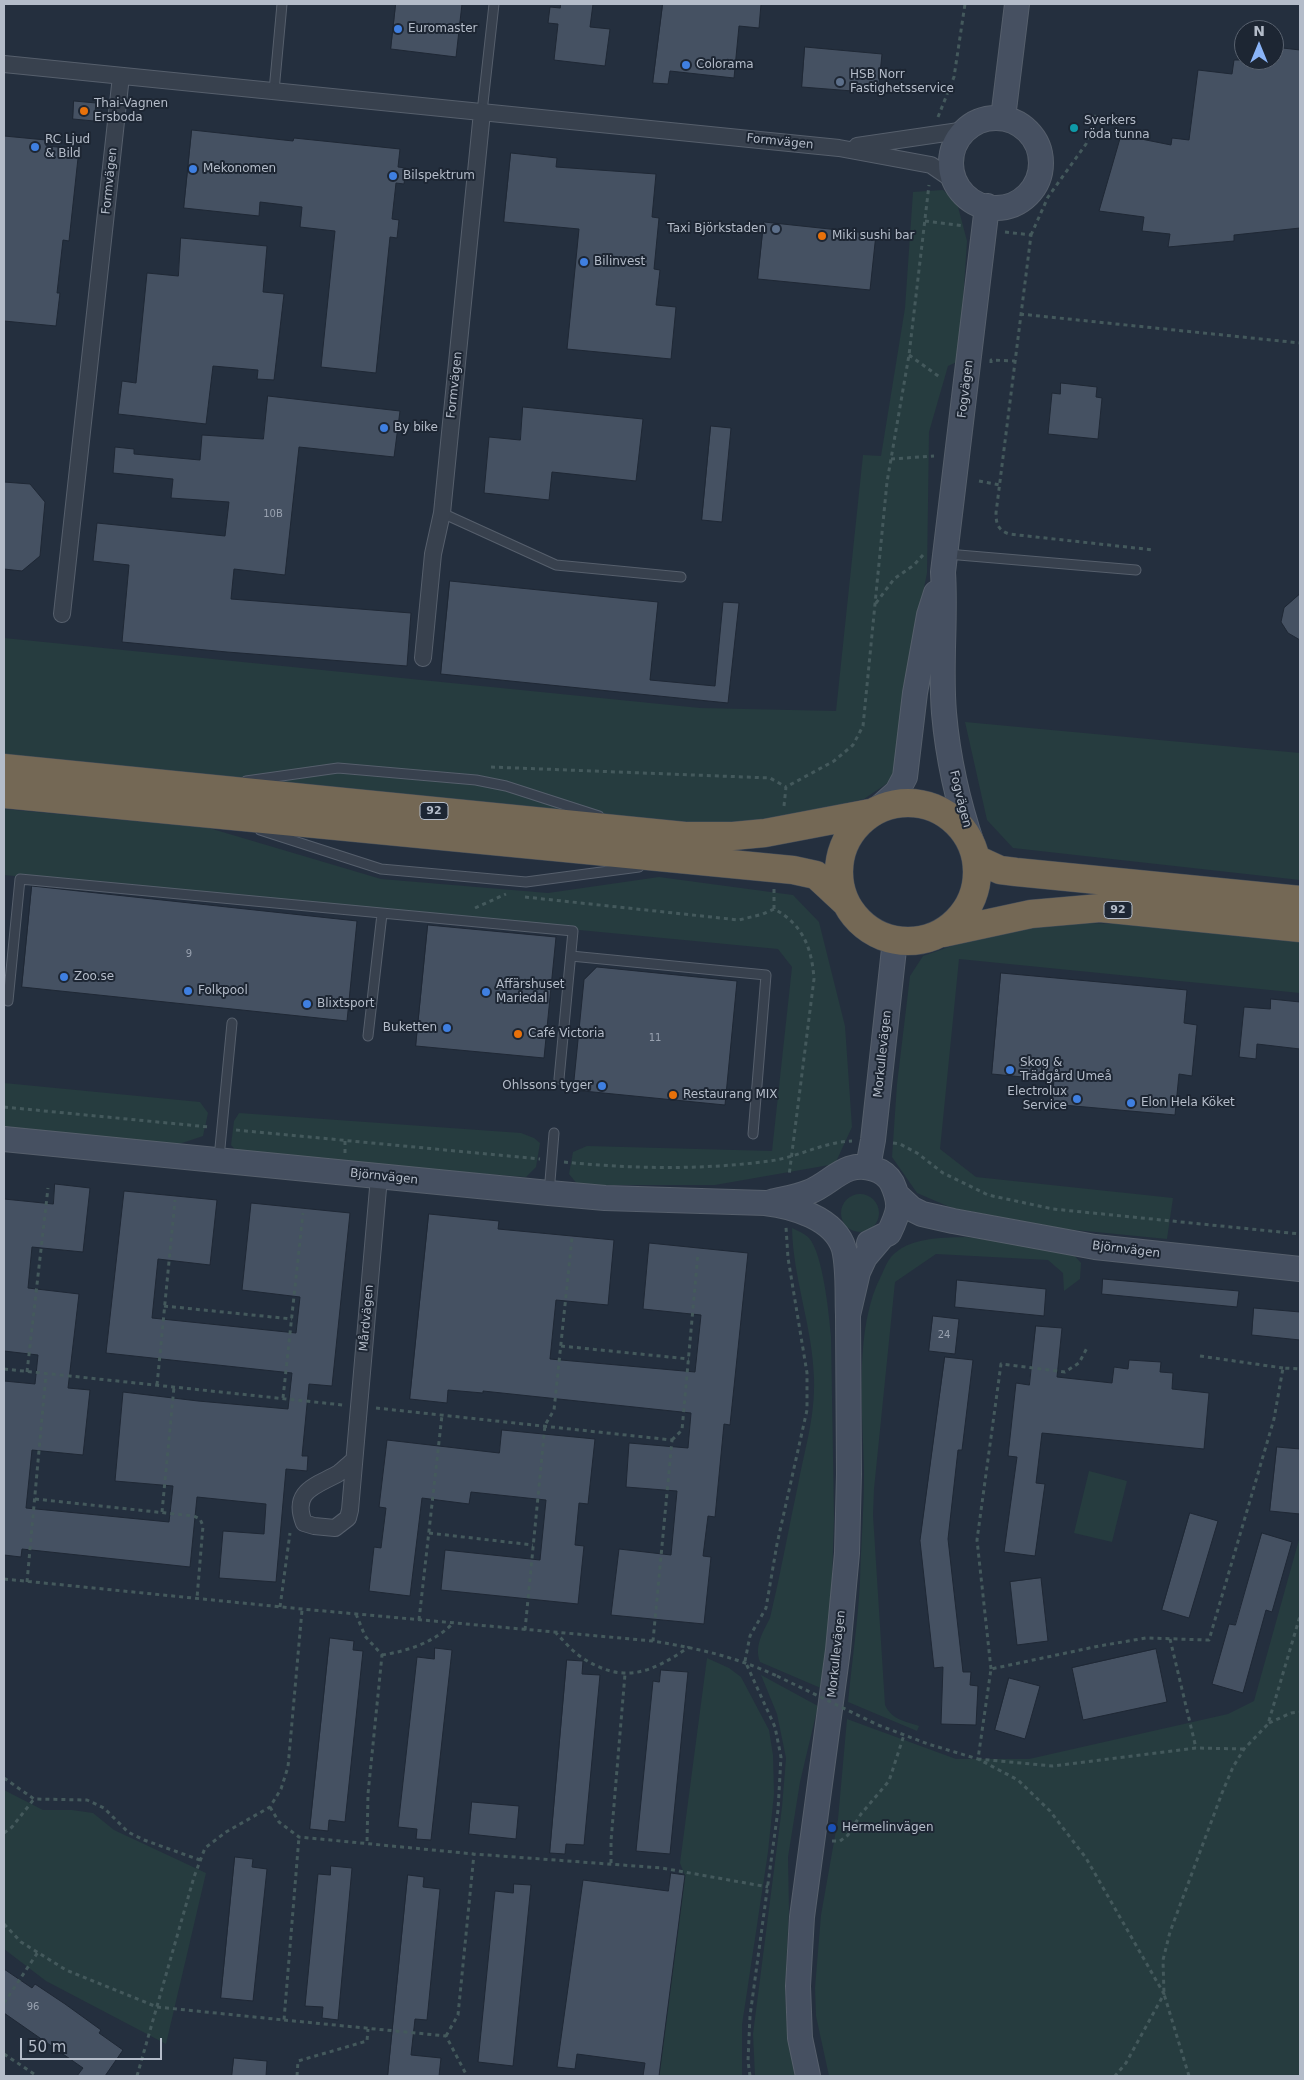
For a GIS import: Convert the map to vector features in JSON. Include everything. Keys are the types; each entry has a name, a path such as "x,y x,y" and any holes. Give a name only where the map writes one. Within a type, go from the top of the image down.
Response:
{"highway":[{"name":"92","path":"4,768 183,786 684,848 816,875 845,902"},
{"name":"92","path":"4,794 215,815 684,848 733,836 765,833 875,811"},
{"path":"912,802 936,808 958,824 974,853 976,885 969,904 958,920 937,935 916,941 895,940 883,937 860,923 845,902 838,873 844,843 855,826 875,811 899,803 912,802"},
{"name":"92","path":"974,853 1000,870 1300,900"},
{"name":"92","path":"937,935 1031,914 1100,908 1300,928"}],"street":[{"path":"1003,118 1018,4"},
{"name":"Formvägen","path":"4,64 839,148 931,165 953,180 959,190 985,217 1012,207 1030,195 1038,184 1042,170 1040,150 1028,130 1003,118 984,120 966,130 839,148"},
{"name":"Formvägen","path":"62,614 121,76"},
{"name":"Formvägen","path":"423,658 433,554 442,513 482,112"},
{"path":"953,180 950,161 958,138 966,130"},
{"name":"Fogvägen","path":"875,811 897,792 905,777 915,693 968,378 985,217"},
{"name":"Fogvägen","path":"937,557 945,602 944,713 951,765 961,811 974,853"},
{"name":"Morkullevägen","path":"868,1167 874,1140 895,940"},
{"name":"Björnvägen","path":"4,1139 605,1198 780,1202 808,1193 828,1183 836,1174 853,1166 868,1167 879,1171 890,1179 898,1197 912,1209 922,1214 1095,1247 1300,1269"},
{"name":"Mårdvägen","path":"304,1523 335,1528 348,1518 379,1177"},
{"path":"828,1183 821,1200 822,1213 833,1232 845,1260 848,1315"},
{"path":"886,1235 899,1212 898,1197"},
{"name":"Björnvägen","path":"780,1202 808,1214 853,1244 869,1243 901,1229 953,1221"},
{"name":"Morkullevägen","path":"808,2076 800,2038 799,1976 802,1917 837,1659 847,1553 849,1474 848,1315 858,1272 865,1257 886,1235"},
{"path":"304,1523 300,1512 301,1501 309,1489 340,1472 354,1460"}],"lane":[{"path":"274,91 282,4"},
{"path":"482,112 494,4"},
{"path":"442,513 556,564 681,577"},
{"path":"937,557 1136,570"},
{"path":"215,815 381,869 526,882 684,848"},
{"path":"8,1001 20,879 573,931 559,1079"},
{"path":"368,1036 382,914"},
{"path":"571,956 766,975 753,1134"},
{"path":"219,1161 232,1023"},
{"path":"549,1193 554,1133"}],"path":[{"path":"935,135 940,109 954,77 966,4"},
{"path":"1096,115 1086,144 1048,197 1031,235 996,524 1002,531 1009,534 1154,550"},
{"path":"786,787 834,761 853,745 863,726 884,506 909,355 931,165"},
{"path":"925,221 985,217 1031,235"},
{"path":"1020,314 1300,343"},
{"path":"909,355 941,378"},
{"path":"990,369 991,360 1015,361"},
{"path":"891,459 934,456"},
{"path":"979,481 1000,485"},
{"path":"876,604 894,578 914,565 923,556 937,557"},
{"path":"484,767 770,778 786,787"},
{"path":"783,810 786,787"},
{"path":"774,882 774,909"},
{"path":"497,892 514,895"},
{"path":"522,896 739,920 774,909"},
{"path":"750,2076 748,2061 750,2016 778,1810 781,1757 775,1727 745,1662 750,1636 766,1608 777,1544 807,1410 807,1373 788,1258 786,1223 780,1202 791,1156 814,979 813,963 810,948 802,935 784,914 774,909"},
{"path":"4,1107 641,1167 743,1164 772,1161 840,1141 874,1140 900,1144 917,1153 943,1173 988,1195 1053,1209 1300,1234"},
{"path":"27,1372 48,1188"},
{"path":"157,1385 175,1200"},
{"path":"283,1398 303,1213"},
{"path":"525,1630 545,1425 554,1410 572,1238"},
{"path":"653,1641 672,1440 682,1430 698,1253"},
{"path":"164,1306 292,1320"},
{"path":"561,1346 689,1359"},
{"path":"978,1759 991,1669 977,1540 1001,1364 1065,1372 1079,1363 1088,1346"},
{"path":"1200,1356 1300,1369"},
{"path":"991,1669 1146,1638 1208,1640 1274,1419 1283,1368"},
{"path":"4,1369 672,1440"},
{"path":"27,1582 46,1374"},
{"path":"162,1512 174,1387"},
{"path":"420,1620 442,1415"},
{"path":"35,1499 194,1516 200,1520 203,1526 197,1598"},
{"path":"280,1607 289,1534 304,1523"},
{"path":"429,1533 533,1545"},
{"path":"4,1579 280,1607 653,1641 689,1647 745,1662 878,1725 978,1759 1018,1780 1050,1811 1086,1858 1164,1994 1189,2076"},
{"path":"138,2076 194,1877 205,1848 226,1832 270,1807 281,1789 288,1766 302,1609"},
{"path":"356,1614 366,1636 382,1655 368,1794 367,1844"},
{"path":"1268,1724 1300,1616"},
{"path":"382,1655 406,1651 444,1632 453,1623"},
{"path":"555,1632 580,1656 604,1668 626,1674 642,1672 668,1662 689,1647"},
{"path":"1170,1639 1196,1748"},
{"path":"611,1863 611,1841 626,1674"},
{"path":"1115,2076 1126,2063 1164,1994 1163,1960 1170,1932 1233,1768 1244,1749 1268,1724 1291,1713 1300,1712"},
{"path":"829,1841 840,1841 848,1835 861,1814 889,1782 904,1735"},
{"path":"978,1759 1052,1766 1196,1748 1244,1749"},
{"path":"4,1778 34,1799 87,1800 104,1808 128,1832 144,1840 200,1860"},
{"path":"4,1833 12,1827 34,1799"},
{"path":"270,1807 279,1822 299,1837 474,1854 662,1868 768,1887"},
{"path":"284,2020 299,1837"},
{"path":"446,2036 458,2015 474,1854"},
{"path":"4,1924 21,1942 66,1970 157,2007 446,2036"},
{"path":"4,2003 38,1952"},
{"path":"296,2076 298,2061 367,2041 368,2028"},
{"path":"446,2036 467,2076"},
{"path":"4,2054 37,2076"}],"green space":[{"path":"943,190 957,203 967,241 959,361 948,366 929,432 927,573 919,612 895,778 864,799 771,820 678,825 4,755 4,638 700,708 836,711 863,455 881,456 905,308 913,192"},
{"path":"965,722 1300,753 1300,880 1013,848 987,820"},
{"path":"4,809 209,828 381,879 548,893 659,877 793,895 819,922 845,1026 852,1127 835,1164 715,1185 578,1185 569,1174 573,1152 587,1146 772,1151 792,967 778,949 4,875"},
{"path":"1056,922 1149,925 1300,941 1300,993 959,959 940,1149 976,1177 1173,1198 1167,1239 1065,1229 952,1208 917,1193 892,1157 897,1084 910,976 923,956 986,934"},
{"path":"4,1083 200,1102 208,1113 203,1136 176,1145 4,1126"},
{"path":"239,1113 521,1133 534,1138 540,1143 536,1167 526,1177 240,1155 231,1145 234,1121"},
{"path":"860,1194 874,1199 879,1213 874,1227 860,1232 846,1227 841,1213 846,1199"},
{"path":"792,1228 809,1238 818,1257 822,1270 831,1336 834,1518 832,1580 823,1689 760,1662 758,1656 760,1639 770,1618 778,1584 810,1430 813,1405 813,1360 796,1266"},
{"path":"965,1237 1062,1248 1072,1253 1081,1263 1080,1279 1064,1291 1063,1273 1048,1260 936,1254 895,1282 873,1515 885,1705 895,1717 919,1726 917,1731 848,1702 859,1596 863,1513 863,1345 873,1296 891,1257 898,1250 916,1242 935,1238"},
{"path":"1089,1471 1127,1481 1112,1542 1074,1533"},
{"path":"1300,1536 1300,2076 829,2076 816,2016 815,1988 821,1915 838,1819 847,1719 956,1759 1029,1759 1228,1714 1254,1701"},
{"path":"707,1658 729,1668 741,1677 769,1730 773,1755 774,1794 768,1852 742,2025 742,2076 659,2076 685,1876 680,1863"},
{"path":"761,1675 818,1706 800,1782 788,1857 789,1910 785,1990 787,2028 797,2076 755,2076 753,2034 782,1807 786,1758 777,1714"},
{"path":"4,1790 43,1810 72,1810 93,1813 114,1830 206,1873 166,2044 46,1981 4,1949"}],"building":[{"path":"396,4 462,4 456,57 391,49"},
{"path":"561,4 593,4 590,27 610,29 605,66 554,60 558,24 548,23 550,7 560,8"},
{"path":"663,4 761,4 759,28 739,26 734,78 670,71 668,84 653,83"},
{"path":"805,47 882,54 878,93 802,87"},
{"path":"1284,48 1300,50 1300,228 1234,235 1234,241 1168,247 1170,234 1142,231 1144,217 1099,211 1121,135 1171,145 1172,138 1189,140 1198,70 1232,74 1234,60 1234,70 1284,70"},
{"name":"Thai-Vagnen Ersboda","path":"74,101 96,103 94,121 73,119"},
{"path":"192,130 293,141 294,138 400,149 398,167 406,168 404,184 396,183 392,219 399,220 397,238 390,237 376,373 321,367 335,231 300,227 302,207 260,202 259,216 184,208"},
{"path":"4,136 46,140 46,146 79,149 69,241 63,240 57,293 60,293 56,326 4,321"},
{"path":"511,153 557,158 556,167 656,174 652,217 659,218 654,269 660,270 656,305 676,307 671,359 567,349 579,229 504,222"},
{"path":"764,222 876,234 870,290 758,279"},
{"path":"181,238 267,246 263,292 284,294 274,380 257,379 258,370 213,366 206,424 118,414 122,381 136,383 147,273 178,276"},
{"path":"1061,383 1097,387 1096,397 1102,398 1098,439 1048,434 1052,393 1060,394"},
{"path":"268,396 400,411 394,457 299,447 285,575 234,569 231,599 411,613 407,666 122,642 129,565 93,561 97,523 225,536 229,502 171,498 173,479 113,473 115,447 134,449 134,454 200,460 202,435 263,439"},
{"path":"523,407 643,419 636,481 552,472 549,500 484,493 489,437 520,440"},
{"path":"711,426 731,428 722,522 702,520"},
{"path":"4,482 30,484 45,502 40,556 22,571 4,569"},
{"path":"450,581 658,602 650,680 715,686 723,602 739,603 728,703 441,674"},
{"path":"1300,594 1300,640 1288,633 1281,622 1284,608"},
{"path":"32,886 357,921 347,1021 22,987"},
{"name":"Affärshuset Mariedal","path":"428,925 556,937 544,1058 416,1046"},
{"path":"597,967 737,981 725,1105 573,1090 584,980"},
{"path":"1001,973 1187,990 1184,1023 1197,1025 1192,1076 1179,1074 1175,1115 1052,1104 1054,1080 992,1074"},
{"path":"1271,999 1300,1002 1300,1049 1257,1044 1256,1059 1239,1057 1244,1007 1270,1009"},
{"path":"55,1184 90,1188 83,1252 32,1247 28,1288 79,1294 68,1388 90,1390 83,1455 32,1450 26,1508 169,1522 173,1486 115,1481 123,1392 288,1409 292,1373 106,1353 124,1191 217,1200 210,1265 158,1259 152,1318 296,1333 300,1297 242,1290 251,1203 350,1213 332,1386 309,1384 302,1456 308,1456 307,1471 286,1469 276,1582 219,1578 223,1531 264,1534 266,1504 197,1497 190,1567 22,1549 21,1557 4,1555 4,1381 35,1384 38,1355 4,1351 4,1199 53,1204"},
{"path":"429,1214 499,1221 498,1229 614,1240 608,1305 556,1300 550,1359 695,1372 701,1315 643,1309 649,1243 748,1253 730,1425 724,1424 715,1517 708,1516 703,1556 711,1557 704,1624 611,1615 619,1549 671,1555 677,1491 626,1487 629,1443 688,1448 691,1413 483,1391 483,1393 448,1390 447,1403 410,1399"},
{"path":"1103,1279 1239,1291 1237,1307 1102,1294"},
{"path":"957,1280 1046,1289 1044,1316 955,1307"},
{"path":"1254,1308 1300,1312 1300,1340 1252,1335"},
{"path":"933,1316 959,1319 955,1354 929,1351"},
{"path":"1036,1326 1062,1328 1057,1377 1112,1383 1114,1367 1128,1369 1129,1360 1161,1362 1160,1372 1173,1373 1172,1389 1209,1393 1204,1449 1042,1433 1036,1483 1045,1484 1035,1556 1004,1552 1017,1457 1008,1456 1016,1383 1029,1385"},
{"path":"945,1357 973,1360 962,1450 958,1450 948,1539 963,1672 971,1672 970,1685 978,1686 976,1725 941,1724 943,1667 934,1668 920,1541"},
{"path":"502,1430 595,1439 588,1504 579,1503 575,1545 584,1546 578,1604 441,1590 445,1550 540,1560 546,1500 471,1492 469,1504 422,1498 410,1596 369,1591 374,1547 381,1548 386,1508 379,1507 387,1440 499,1453"},
{"path":"1277,1447 1300,1449 1300,1514 1270,1511"},
{"path":"1190,1513 1218,1521 1189,1618 1162,1610"},
{"path":"1262,1533 1292,1542 1272,1612 1266,1610 1243,1693 1212,1684 1229,1624 1235,1625"},
{"path":"1041,1578 1048,1641 1017,1645 1010,1582"},
{"path":"330,1638 354,1641 353,1650 363,1651 345,1822 329,1820 328,1831 310,1829"},
{"path":"435,1648 452,1650 431,1840 416,1839 417,1829 398,1827 417,1657 434,1659"},
{"path":"1156,1649 1167,1702 1083,1720 1072,1668"},
{"path":"567,1660 583,1661 582,1674 600,1675 584,1845 566,1844 565,1854 550,1853"},
{"path":"661,1670 688,1672 670,1854 636,1851 653,1681 659,1682"},
{"path":"1009,1678 1040,1686 1025,1739 995,1730"},
{"path":"472,1802 519,1806 516,1839 469,1834"},
{"path":"235,1857 253,1859 252,1867 267,1869 253,2001 221,1998"},
{"path":"331,1866 352,1868 338,2020 322,2018 323,2007 305,2006 318,1874 330,1875"},
{"path":"671,1873 685,1875 659,2076 643,2076 645,2063 577,2054 575,2069 557,2067 583,1880 668,1891"},
{"path":"408,1875 424,1877 423,1887 440,1889 427,2020 415,2019 411,2055 441,2058 439,2076 388,2076"},
{"path":"514,1884 531,1885 513,2066 478,2062 495,1891 513,1893"},
{"path":"4,1969 32,1988 35,1984 65,2004 101,2030 99,2033 123,2050 105,2076 77,2076 83,2068 4,2013"},
{"path":"234,2058 267,2061 266,2076 232,2076"}],"place":[{"name":"Euromaster","path":"398,29"},
{"name":"Colorama","path":"686,65"},
{"name":"HSB Norr Fastighetsservice","path":"840,82"},
{"name":"Thai-Vagnen Ersboda","path":"84,111"},
{"name":"Sverkers röda tunna","path":"1074,128"},
{"name":"RC Ljud & Bild","path":"35,147"},
{"name":"Mekonomen","path":"193,169"},
{"name":"Bilspektrum","path":"393,176"},
{"name":"Taxi Björkstaden","path":"776,229"},
{"name":"Miki sushi bar","path":"822,236"},
{"name":"Bilinvest","path":"584,262"},
{"name":"By bike","path":"384,428"},
{"name":"Zoo.se","path":"64,977"},
{"name":"Folkpool","path":"188,991"},
{"name":"Affärshuset Mariedal","path":"486,992"},
{"name":"Blixtsport","path":"307,1004"},
{"name":"Buketten","path":"447,1028"},
{"name":"Café Victoria","path":"518,1034"},
{"name":"Skog & Trädgård Umeå","path":"1010,1070"},
{"name":"Ohlssons tyger","path":"602,1086"},
{"name":"Restaurang MIX","path":"673,1095"},
{"name":"Electrolux Service","path":"1077,1099"},
{"name":"Elon Hela Köket","path":"1131,1103"},
{"name":"Hermelinvägen","path":"832,1828"}]}
